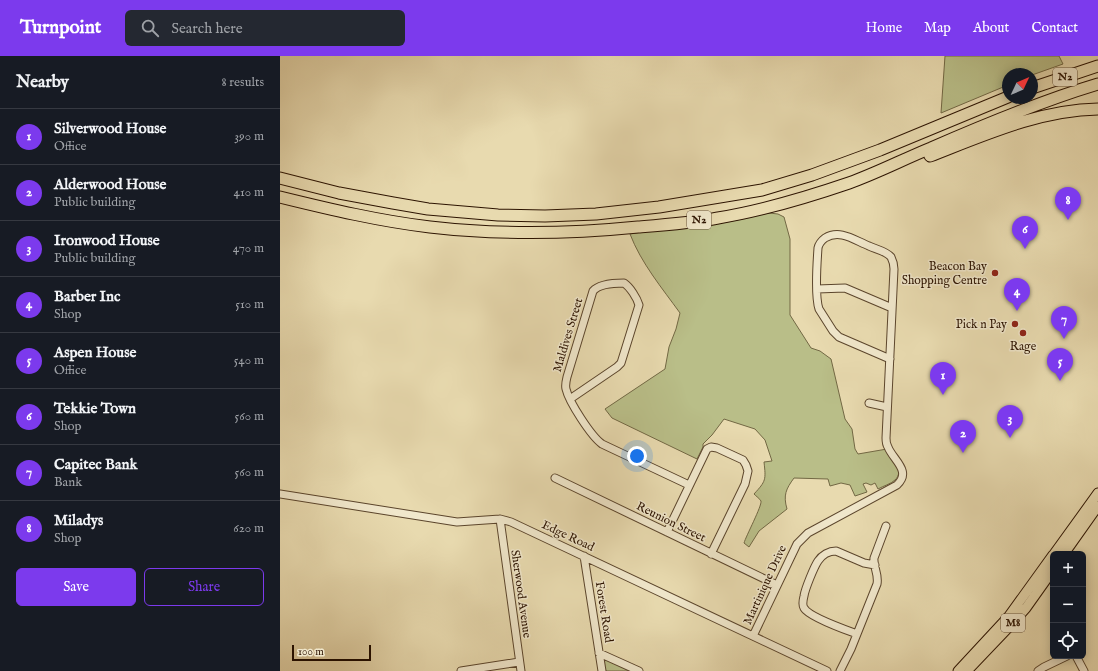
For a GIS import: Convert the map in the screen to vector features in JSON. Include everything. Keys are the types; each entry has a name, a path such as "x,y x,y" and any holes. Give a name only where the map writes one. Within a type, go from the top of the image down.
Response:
{"highway":[{"name":"N2","path":"1038,86 1098,66"},
{"name":"N2","path":"280,197 368,217 428,227 501,233 561,233 630,228 718,218 765,208 850,183 1026,109 1098,84"},
{"name":"N2","path":"280,178 339,193 428,209 498,215 545,216 596,214 659,207 762,190 812,175 880,150 1002,99"},
{"path":"886,169 911,163 991,133 1038,118 1075,110 1098,109"},
{"path":"280,173 339,193"}],"main road":[{"name":"M8","path":"1056,551 1098,492"},
{"path":"1066,551 1098,506"},
{"name":"M8","path":"958,671 1009,616 1050,559"},
{"name":"M8","path":"967,671 1016,620 1050,574"}],"street":[{"path":"869,403 887,407 890,359 894,262 883,252 842,234 833,234 819,244 817,289 819,309 835,334 890,359"},
{"name":"Maldives Street","path":"570,399 612,371 621,363 639,305 638,301 624,283 598,287 593,291 566,382 566,389 570,399 591,434 602,444 689,485"},
{"path":"817,289 845,288 892,308"},
{"name":"Martinique Drive","path":"753,636 797,544 805,536 897,485 902,480 903,472 901,467 886,444 887,407"},
{"path":"667,532 706,451 710,447 717,448 743,460 747,466 748,472 745,484 711,554"},
{"name":"Reunion Street","path":"555,478 777,585"},
{"name":"Edge Road","path":"280,494 457,522 500,519 511,522 753,636 821,670"},
{"name":"Sherwood Avenue","path":"500,519 521,671"},
{"path":"840,671 851,649 877,584 878,576 874,561 875,554 886,526"},
{"path":"857,634 808,613 803,606 803,596 817,563 821,557 832,551 836,551 864,563 875,565"},
{"name":"Forest Road","path":"584,556 602,671"},
{"path":"599,653 639,671"},
{"path":"1038,671 1044,666 1060,659"},
{"path":"1078,659 1084,671"},
{"path":"461,671 519,662"}],"green space":[{"path":"945,56 1059,56 1063,64 1038,73 1038,68 1002,68 1002,88 941,113"},
{"path":"769,213 778,214 784,217 790,239 790,315 811,348 820,351 831,359 845,419 852,429 855,449 858,454 887,449 897,464 899,472 895,480 878,489 875,483 871,485 866,483 863,484 867,492 855,496 850,485 841,483 830,486 828,479 794,478 785,496 787,509 759,531 749,547 744,543 761,504 759,498 754,494 764,480 764,462 772,461 765,440 755,429 724,419 703,444 697,459 612,418 605,409 665,369 669,347 680,313 646,265 630,234"},
{"path":"607,659 635,671 605,671 604,662"}],"place":[{"name":"Miladys","path":"1068,220"},
{"name":"Tekkie Town","path":"1025,249"},
{"name":"Beacon Bay Shopping Centre","path":"995,273"},
{"name":"Barber Inc","path":"1017,311"},
{"name":"Pick n Pay","path":"1015,324"},
{"name":"Rage","path":"1023,333"},
{"name":"Capitec Bank","path":"1064,339"},
{"name":"Aspen House","path":"1060,381"},
{"name":"Silverwood House","path":"943,395"},
{"name":"Ironwood House","path":"1010,438"},
{"name":"Alderwood House","path":"963,453"}]}
